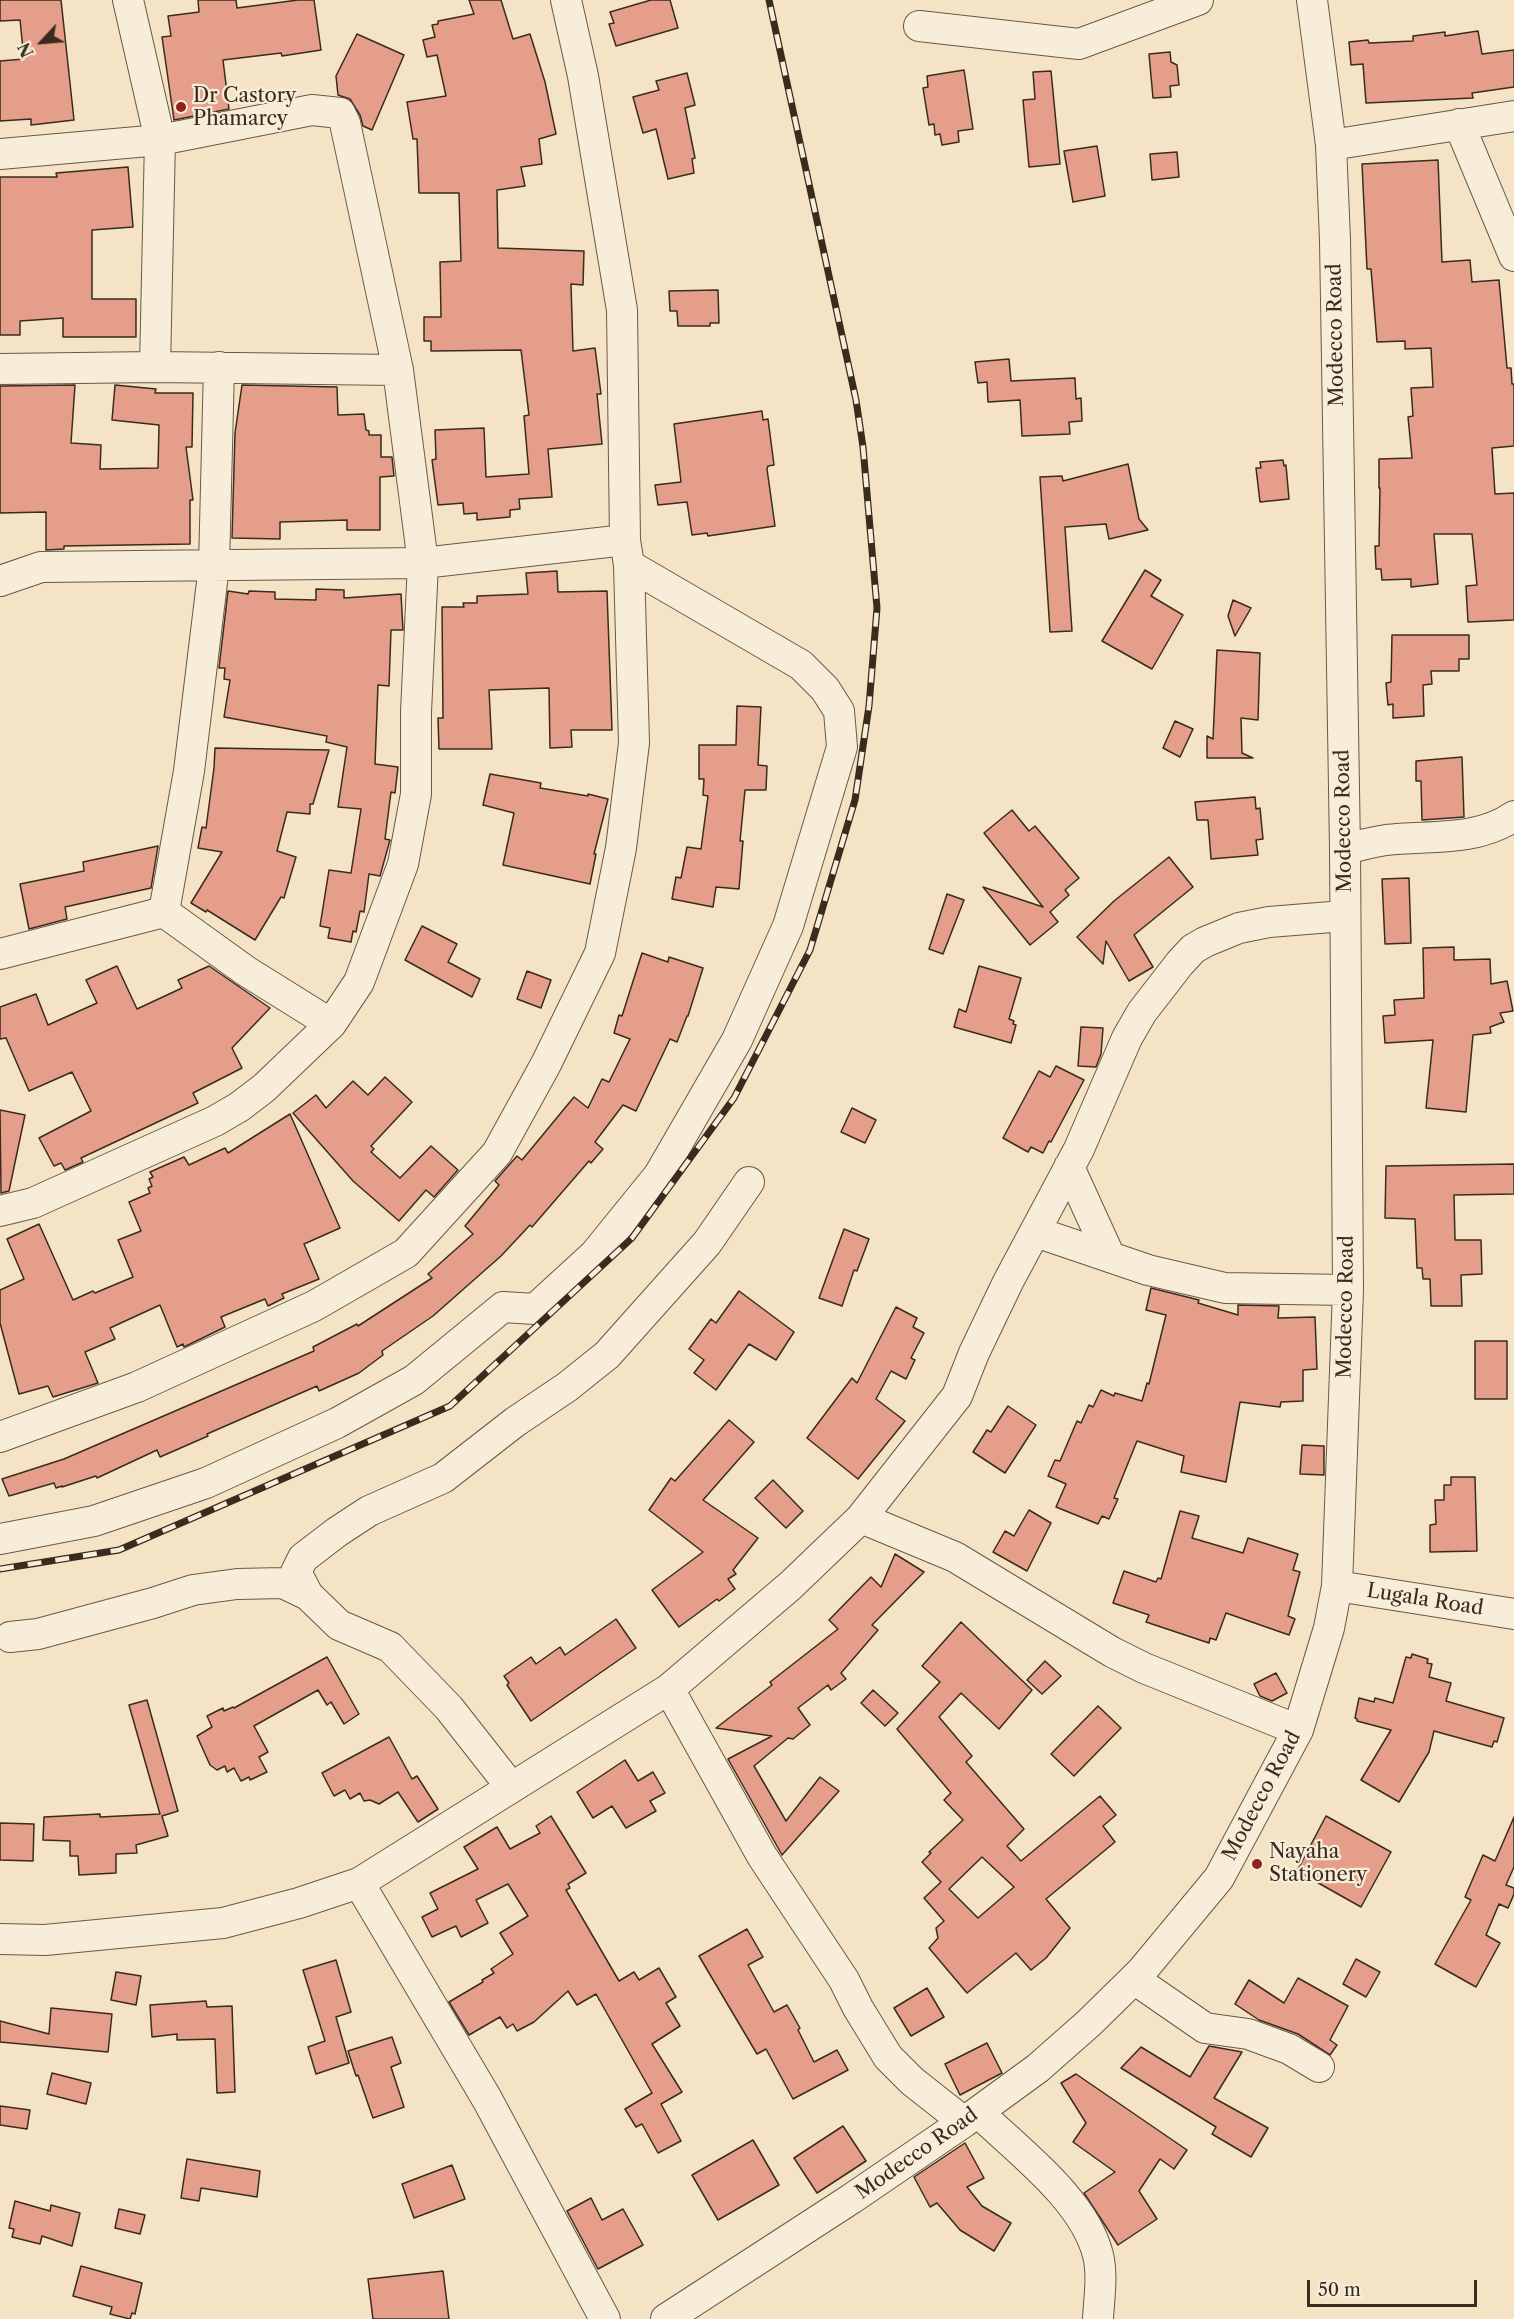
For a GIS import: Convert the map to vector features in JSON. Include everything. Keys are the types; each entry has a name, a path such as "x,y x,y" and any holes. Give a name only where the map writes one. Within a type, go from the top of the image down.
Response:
{"street":[{"path":"128,0 160,140 154,366"},
{"path":"0,1437 137,1387 314,1306 406,1253 497,1153 546,1064 600,953 621,848 634,743 622,310 583,76 566,0"},
{"path":"920,26 1080,44 1198,0"},
{"name":"Modecco Road","path":"666,2319 851,2199 971,2117 1047,2060 1134,1979 1187,1920 1219,1878 1298,1730 1329,1628 1337,1586 1348,1290 1345,849 1335,252 1330,144 1312,0"},
{"path":"0,154 160,140 312,110 340,113 345,123 398,370 423,563 416,712 416,794 403,864 359,982 331,1024 264,1088 239,1107 215,1121 33,1203 0,1211"},
{"path":"1330,144 1514,116"},
{"path":"1459,124 1514,256"},
{"path":"0,369 154,366 398,370"},
{"path":"164,912 189,771 214,566 219,367"},
{"path":"0,581 41,567 423,563 627,552 801,665 825,689 839,711 842,747 788,926 737,1040 659,1174 595,1254 535,1309 503,1307 414,1380 338,1423 206,1483 94,1521 0,1539"},
{"path":"1345,849 1385,840 1483,831 1503,824 1514,816"},
{"path":"164,912 246,971 331,1024"},
{"path":"0,954 164,912"},
{"path":"0,1939 45,1940 223,1923 299,1903 359,1883 669,1689 790,1586 861,1518 957,1396 998,1302 1069,1167 1127,1038 1155,994 1193,950 1216,937 1249,926 1269,922 1344,916"},
{"path":"1069,1167 1110,1257"},
{"path":"511,1787 449,1708 390,1647 339,1625 308,1595 296,1572 303,1558 337,1532 369,1511 443,1478 607,1355 707,1243 749,1182"},
{"path":"1036,1232 1148,1270 1225,1288 1348,1290"},
{"path":"861,1518 956,1557 1112,1652 1144,1668 1298,1730"},
{"path":"10,1637 38,1634 193,1590 237,1584 283,1583 308,1595"},
{"name":"Lugala Road","path":"1337,1586 1514,1614"},
{"path":"669,1689 762,1856 844,1980 888,2057 912,2081 971,2117 1056,2187 1078,2214 1092,2236 1101,2274 1098,2319"},
{"path":"359,1883 487,2099 605,2319"},
{"path":"1134,1979 1205,2028 1248,2034 1289,2049 1319,2067"}],"building":[{"path":"0,0 61,0 74,120 31,125 31,119 0,121 0,61 24,59 20,20 0,21"},
{"path":"198,0 236,0 237,8 314,0 321,50 282,56 281,53 223,60 229,109 174,120 162,37 171,36 168,16 199,12"},
{"path":"469,0 501,0 513,39 530,34 545,82 556,134 539,139 542,164 521,167 525,186 497,190 498,248 584,251 583,285 571,284 573,351 595,348 601,394 597,394 602,444 548,449 552,497 519,499 520,509 510,510 510,517 477,520 477,513 464,514 463,503 438,505 432,460 436,459 435,430 484,428 486,477 529,474 524,416 529,415 521,350 431,351 431,341 424,341 424,317 441,317 440,262 461,261 459,193 419,193 417,139 413,139 407,102 446,96 437,55 427,57 423,40 435,37 432,25 438,24 438,21 474,14"},
{"path":"651,0 670,0 678,28 616,46 609,24 614,23 610,12"},
{"path":"1478,31 1482,54 1514,50 1514,87 1472,93 1473,98 1366,103 1363,64 1351,65 1349,42 1413,41 1413,36 1445,32 1445,36"},
{"path":"357,34 404,55 372,130 363,126 360,115 350,99 338,95 336,76"},
{"path":"1170,52 1171,62 1177,65 1179,85 1170,86 1171,97 1153,98 1149,54"},
{"path":"964,70 973,129 958,131 959,142 942,145 940,134 935,135 934,124 929,125 923,88 928,87 927,76"},
{"path":"1051,71 1060,164 1029,167 1023,100 1035,99 1033,72"},
{"path":"687,73 695,105 685,108 695,158 692,159 694,173 668,179 656,129 643,133 633,97 659,90 656,81"},
{"path":"1097,146 1105,196 1073,202 1064,151"},
{"path":"1177,152 1179,177 1152,180 1150,154"},
{"path":"1438,160 1442,262 1470,260 1472,282 1499,280 1507,368 1511,368 1512,384 1514,384 1514,446 1492,448 1495,494 1514,493 1514,620 1468,622 1466,586 1477,585 1472,534 1434,534 1438,584 1411,587 1411,579 1382,580 1381,569 1376,569 1375,546 1379,546 1379,459 1412,458 1408,417 1413,416 1411,388 1433,387 1431,348 1405,349 1405,341 1377,342 1371,269 1367,269 1362,164"},
{"path":"128,167 133,227 92,230 92,299 136,299 136,337 63,337 63,318 20,321 20,335 0,335 0,177 57,177 56,173"},
{"path":"718,290 719,323 710,323 710,326 678,326 677,311 670,311 669,291"},
{"path":"1009,359 1011,381 1075,378 1076,399 1081,398 1082,421 1069,422 1070,434 1022,436 1020,400 988,402 987,382 978,383 975,362"},
{"path":"75,385 71,443 101,445 100,469 158,468 159,425 112,420 115,385 156,389 155,393 193,393 192,447 186,447 193,500 190,500 190,544 64,546 64,549 46,550 46,512 0,513 0,386"},
{"path":"242,385 337,387 338,415 364,414 369,435 381,435 381,457 392,457 394,476 380,477 380,530 347,530 347,520 280,522 280,539 232,538 235,433"},
{"path":"762,411 763,420 768,419 774,465 768,466 767,469 775,526 708,536 707,533 692,535 687,502 658,505 655,485 681,482 674,424"},
{"path":"1283,460 1284,466 1286,465 1289,499 1260,502 1256,468 1261,468 1260,462"},
{"path":"1128,464 1139,519 1148,530 1109,539 1106,524 1065,527 1072,631 1050,632 1040,477 1062,476 1063,481"},
{"path":"1145,570 1161,580 1151,596 1183,615 1152,669 1102,641"},
{"path":"557,571 558,592 607,591 612,730 571,730 572,747 550,748 549,688 489,690 492,749 439,749 438,718 443,718 442,607 464,607 463,603 477,603 477,596 528,594 526,573"},
{"path":"316,589 344,590 344,598 401,594 403,630 391,630 389,686 378,685 375,764 398,767 395,793 391,792 385,839 390,840 380,876 369,874 364,912 360,911 356,932 353,931 351,942 328,938 330,928 320,926 329,870 351,873 361,809 338,807 347,747 326,742 327,736 224,717 230,680 224,679 225,668 219,668 228,591 248,594 249,591 275,592 275,599 316,600"},
{"path":"1233,600 1251,608 1235,636 1228,616"},
{"path":"1392,635 1469,635 1469,659 1459,659 1459,671 1431,671 1432,684 1423,685 1424,716 1393,718 1393,704 1388,705 1386,683 1391,682"},
{"path":"1217,650 1260,653 1258,720 1241,718 1242,753 1253,758 1207,758 1207,736 1213,739"},
{"path":"737,706 761,707 758,765 767,766 766,790 745,790 740,841 743,841 739,889 716,887 713,907 672,899 676,877 681,878 687,847 701,849 708,796 703,795 704,779 699,779 699,745 736,745"},
{"path":"1175,721 1193,729 1180,757 1163,748"},
{"path":"215,748 329,750 313,804 310,804 310,814 287,812 277,851 296,857 284,898 281,897 255,940 207,910 206,912 191,903 222,852 198,848 202,827 206,828"},
{"path":"1462,757 1464,817 1422,820 1421,781 1416,781 1416,761"},
{"path":"490,774 541,783 540,788 608,799 594,854 596,854 590,884 503,865 514,813 483,805"},
{"path":"1255,797 1256,809 1260,808 1263,839 1256,840 1258,855 1211,859 1208,820 1197,820 1195,802"},
{"path":"1012,810 1029,831 1035,826 1079,878 1065,890 1069,895 1050,912 1058,922 1030,945 983,887 1043,907 984,833"},
{"path":"158,846 151,888 65,907 67,919 29,929 20,884 84,871 83,862"},
{"path":"1169,857 1193,887 1134,935 1153,967 1129,981 1106,941 1103,964 1077,937 1114,901"},
{"path":"1409,878 1411,943 1385,944 1382,879"},
{"path":"947,894 964,900 943,954 929,949"},
{"path":"422,926 457,944 448,962 480,979 472,997 405,960"},
{"path":"1454,947 1454,960 1490,959 1491,984 1507,981 1513,1011 1500,1013 1504,1022 1490,1027 1491,1033 1473,1035 1466,1112 1426,1108 1433,1040 1385,1043 1383,1016 1395,1015 1394,1000 1424,998 1423,948"},
{"path":"642,953 668,962 669,957 703,968 677,1042 670,1039 636,1111 623,1105 595,1142 603,1149 591,1163 589,1161 532,1227 530,1225 501,1256 433,1316 382,1351 383,1355 359,1373 319,1391 317,1386 160,1457 157,1450 97,1478 96,1476 56,1488 54,1483 9,1496 2,1479 64,1459 314,1351 313,1347 357,1324 358,1326 432,1278 428,1274 473,1234 465,1226 499,1185 495,1181 517,1156 522,1160 574,1097 588,1108 602,1079 609,1082 630,1039 614,1033 619,1015 622,1016"},
{"path":"117,966 137,1009 182,988 178,980 209,966 270,1008 232,1048 242,1068 193,1093 198,1103 81,1158 83,1162 65,1170 61,1163 54,1166 39,1138 91,1111 72,1072 29,1091 6,1038 0,1039 0,1007 36,994 48,1025 97,1003 86,980"},
{"path":"979,966 1021,978 1009,1019 1016,1025 1011,1043 954,1027 959,1009 966,1012"},
{"path":"527,971 551,980 541,1008 517,999"},
{"path":"1081,1027 1103,1028 1101,1054 1096,1067 1078,1066"},
{"path":"1056,1066 1084,1080 1043,1153 1031,1147 1028,1152 1003,1138 1039,1071 1050,1077"},
{"path":"385,1077 412,1102 371,1146 374,1149 371,1152 400,1178 431,1146 458,1170 434,1197 426,1190 399,1221 353,1181 293,1113 316,1095 326,1108 353,1081 368,1095"},
{"path":"852,1108 876,1120 865,1143 841,1132"},
{"path":"0,1110 25,1115 9,1191 1,1193"},
{"path":"290,1114 340,1228 304,1244 319,1279 282,1294 284,1298 268,1306 265,1299 221,1317 225,1327 184,1347 183,1344 177,1347 160,1305 110,1328 115,1339 85,1352 98,1383 53,1397 48,1386 19,1394 0,1323 0,1290 24,1279 7,1239 39,1224 73,1300 133,1277 118,1240 141,1231 129,1202 150,1193 148,1188 152,1186 149,1179 153,1177 150,1172 184,1157 189,1165 225,1148 228,1153"},
{"path":"1514,1164 1514,1194 1454,1195 1455,1240 1481,1240 1482,1274 1461,1275 1462,1306 1431,1306 1430,1279 1423,1279 1422,1268 1417,1268 1415,1219 1385,1218 1386,1166"},
{"path":"844,1229 869,1239 857,1271 854,1270 842,1306 819,1298"},
{"path":"1151,1288 1199,1300 1198,1303 1238,1315 1238,1305 1279,1306 1278,1318 1315,1317 1317,1369 1303,1370 1303,1401 1281,1402 1280,1407 1240,1402 1226,1482 1181,1472 1184,1456 1137,1441 1114,1498 1118,1499 1109,1519 1102,1516 1098,1524 1056,1507 1066,1484 1048,1476 1055,1460 1060,1461 1077,1421 1081,1423 1089,1405 1093,1407 1101,1390 1114,1396 1115,1393 1142,1401 1147,1383 1149,1384 1166,1315 1146,1310"},
{"path":"739,1291 794,1332 776,1360 749,1344 716,1390 694,1373 704,1360 689,1349 711,1319 716,1323"},
{"path":"896,1307 917,1318 913,1327 924,1333 911,1358 915,1360 906,1379 891,1371 876,1399 905,1421 858,1479 807,1438 852,1378 857,1383"},
{"path":"1475,1341 1507,1341 1507,1399 1475,1399"},
{"path":"1008,1406 1036,1425 1005,1473 973,1452 987,1430 991,1432"},
{"path":"729,1420 754,1442 703,1500 758,1538 733,1570 736,1574 728,1579 735,1589 719,1601 717,1599 679,1627 652,1590 703,1552 649,1510 671,1478 675,1481"},
{"path":"1302,1445 1324,1446 1324,1475 1300,1474"},
{"path":"1451,1477 1475,1477 1477,1551 1430,1552 1430,1525 1436,1524 1435,1500 1444,1500 1444,1485 1451,1485"},
{"path":"773,1480 803,1511 786,1528 755,1498"},
{"path":"1029,1510 1051,1523 1027,1571 993,1552 1005,1531 1014,1536"},
{"path":"1180,1511 1199,1516 1192,1538 1243,1553 1248,1538 1298,1554 1293,1570 1300,1572 1288,1616 1295,1619 1289,1635 1226,1613 1216,1640 1210,1638 1209,1643 1146,1622 1149,1615 1113,1603 1124,1571 1156,1582 1158,1578 1161,1579"},
{"path":"895,1554 924,1572 872,1625 878,1630 841,1673 846,1679 831,1690 828,1685 798,1708 810,1725 793,1739 788,1738 754,1766 786,1821 820,1777 839,1791 782,1855 728,1759 772,1736 716,1728 772,1685 770,1682 838,1629 829,1620 871,1577 881,1587"},
{"path":"616,1619 636,1648 531,1721 507,1685 509,1683 504,1676 531,1657 536,1664 560,1647 565,1655"},
{"path":"961,1622 1032,1690 999,1729 961,1693 939,1717 972,1756 966,1762 1024,1829 1007,1846 1021,1861 1100,1796 1116,1815 1103,1826 1115,1842 1046,1899 1070,1928 1046,1958 1031,1970 1016,1953 967,1993 929,1948 938,1938 936,1928 944,1921 924,1898 941,1882 922,1862 931,1853 929,1852 963,1820 944,1800 951,1793 897,1729 940,1682 922,1666","holes":["982,1857 1014,1887 978,1918 949,1889"]},
{"path":"1412,1654 1428,1659 1427,1663 1432,1664 1429,1677 1451,1683 1446,1701 1504,1718 1497,1742 1494,1741 1492,1747 1434,1731 1429,1752 1399,1802 1361,1780 1391,1730 1357,1721 1355,1718 1359,1698 1374,1702 1375,1698 1393,1703 1406,1657 1411,1658"},
{"path":"327,1657 359,1714 344,1724 331,1702 327,1705 318,1690 254,1726 268,1752 259,1757 267,1772 250,1780 249,1777 241,1781 234,1768 227,1772 225,1766 217,1770 210,1765 197,1736 212,1727 207,1716 223,1708 224,1711 234,1708"},
{"path":"1045,1661 1061,1676 1042,1694 1027,1680"},
{"path":"1276,1673 1287,1693 1272,1701 1260,1696 1254,1684"},
{"path":"873,1690 898,1713 885,1726 861,1703"},
{"path":"147,1700 178,1811 162,1816 168,1836 136,1845 137,1853 116,1854 116,1873 79,1875 78,1856 70,1856 70,1841 43,1840 44,1817 160,1814 129,1705"},
{"path":"1098,1706 1121,1728 1074,1776 1051,1754"},
{"path":"389,1737 412,1779 417,1776 438,1809 418,1822 398,1792 379,1804 370,1800 364,1801 360,1793 350,1799 345,1790 334,1796 322,1773"},
{"path":"625,1760 638,1781 653,1772 665,1793 650,1801 656,1811 626,1828 612,1806 593,1818 577,1792"},
{"path":"551,1816 586,1873 568,1884 570,1888 566,1890 619,1981 634,1972 639,1980 659,1968 676,1997 666,2003 680,2026 652,2044 682,2092 661,2104 681,2141 658,2153 642,2124 636,2127 625,2109 652,2093 596,1994 577,2005 568,1991 534,2022 517,2031 513,2024 507,2028 500,2017 469,2035 449,2002 483,1982 482,1980 494,1973 491,1969 513,1954 500,1933 528,1916 508,1884 476,1900 488,1923 461,1937 456,1926 432,1937 422,1917 438,1909 430,1893 478,1869 464,1847 497,1827 510,1849 540,1833 536,1826"},
{"path":"1326,1816 1391,1852 1361,1907 1297,1871"},
{"path":"1514,1817 1514,1867 1506,1885 1514,1888 1514,1894 1508,1908 1499,1904 1486,1935 1500,1943 1476,1987 1435,1964 1471,1900 1465,1897 1483,1855 1495,1861"},
{"path":"0,1823 34,1824 33,1861 0,1860"},
{"path":"747,1929 763,1957 748,1965 774,2012 787,2005 800,2028 798,2030 814,2062 837,2050 848,2070 793,2099 766,2049 757,2054 699,1956"},
{"path":"1356,1959 1380,1972 1366,1997 1343,1984"},
{"path":"336,1960 351,2012 336,2017 349,2063 316,2074 308,2047 325,2041 303,1970"},
{"path":"116,1972 141,1976 136,2005 111,2000"},
{"path":"1298,1978 1348,2006 1330,2040 1337,2045 1330,2055 1298,2034 1259,2020 1235,2004 1249,1980 1284,2003"},
{"path":"927,1988 944,2017 911,2036 894,2008"},
{"path":"206,2001 207,2007 232,2006 235,2092 217,2093 215,2039 177,2040 177,2034 152,2037 150,2005"},
{"path":"51,2008 112,2014 108,2052 0,2042 0,2021 49,2034"},
{"path":"392,2037 401,2063 391,2067 404,2107 373,2118 348,2051"},
{"path":"987,2043 1002,2073 960,2095 945,2064"},
{"path":"1209,2046 1242,2052 1214,2098 1268,2128 1251,2157 1212,2134 1216,2127 1121,2068 1141,2047 1190,2077"},
{"path":"52,2073 91,2083 86,2104 47,2094"},
{"path":"1076,2074 1187,2150 1174,2169 1160,2159 1139,2191 1157,2219 1118,2245 1084,2193 1115,2172 1073,2142 1086,2123 1061,2083"},
{"path":"0,2106 30,2110 27,2129 0,2125"},
{"path":"843,2126 866,2161 817,2193 794,2158"},
{"path":"753,2140 779,2185 718,2220 692,2175"},
{"path":"965,2143 984,2178 967,2187 982,2206 1011,2223 994,2251 960,2230 937,2203 930,2207 914,2177"},
{"path":"187,2159 260,2171 257,2197 201,2188 199,2201 181,2198"},
{"path":"452,2165 465,2199 414,2218 402,2184"},
{"path":"591,2198 602,2220 623,2209 643,2245 598,2269 567,2211"},
{"path":"15,2201 50,2211 51,2205 80,2213 72,2246 42,2236 40,2244 12,2237 14,2229 9,2228"},
{"path":"119,2209 145,2215 140,2234 115,2228"},
{"path":"81,2266 142,2283 135,2314 132,2313 130,2319 110,2314 112,2307 73,2296"},
{"path":"443,2271 449,2319 373,2319 368,2279"}],"railway":[{"path":"0,1569 119,1550 450,1406 632,1238 734,1098 810,950 855,800 869,706 877,608 863,447 856,400 769,0"}],"place":[{"name":"Dr Castory Phamarcy","path":"181,107"},
{"name":"Nayaha Stationery","path":"1257,1864"}]}
